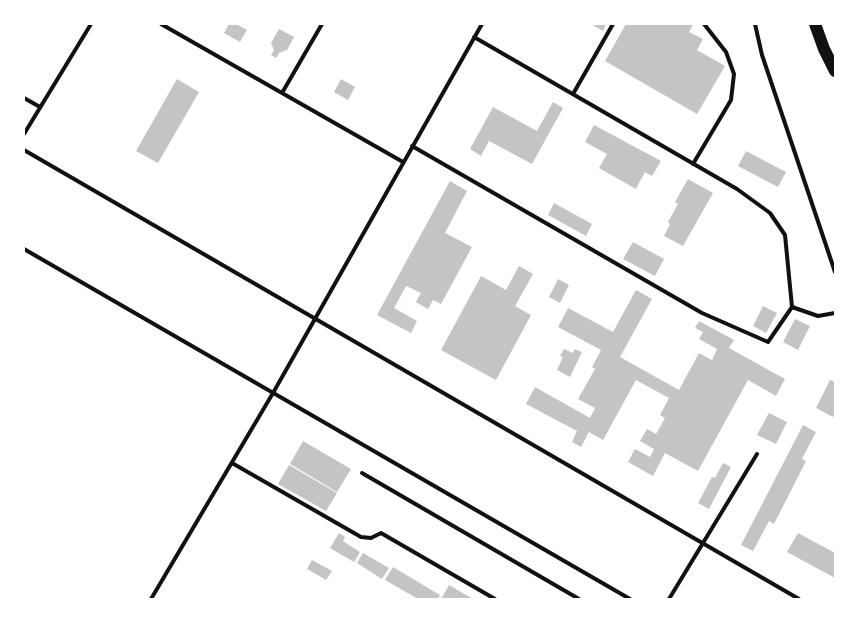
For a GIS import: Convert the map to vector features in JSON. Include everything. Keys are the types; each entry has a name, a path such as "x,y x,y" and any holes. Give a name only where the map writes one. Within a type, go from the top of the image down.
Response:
{"main road":[{"path":"815,24 835,72"}],"lane":[{"path":"24,134 91,24"},
{"path":"161,24 403,162"},
{"path":"282,93 322,24"},
{"path":"151,599 273,393 482,24"},
{"path":"573,94 612,24"},
{"path":"693,164 731,100 734,74 726,52 704,24"},
{"path":"755,24 762,55 835,272"},
{"path":"412,146 702,312 768,342 792,307 786,235 770,213 737,189 474,37"},
{"path":"24,98 40,107"},
{"path":"24,150 799,599"},
{"path":"24,249 630,599"},
{"path":"792,307 818,316 835,313"},
{"path":"669,599 757,454"},
{"path":"232,463 361,537 371,538 381,533 495,599"},
{"path":"362,473 579,599"}],"building":[{"path":"229,24 236,24 247,30 240,42 224,33"},
{"path":"591,24 606,24 603,31"},
{"path":"626,24 693,25 689,32 703,39 697,50 725,66 697,114 605,61"},
{"path":"279,29 294,37 287,50 279,53 276,58 271,55 274,50 271,43"},
{"path":"177,79 199,92 158,163 136,151"},
{"path":"341,79 355,87 348,100 334,92"},
{"path":"553,102 563,108 532,164 489,141 481,156 470,149 493,107 537,131"},
{"path":"594,125 661,161 652,176 645,172 636,189 599,168 607,154 585,142"},
{"path":"746,151 786,172 778,187 738,166"},
{"path":"688,179 713,193 683,246 664,236 670,224 668,222 678,204 675,202"},
{"path":"450,181 467,191 445,233 472,247 441,304 433,300 428,309 416,302 421,293 406,286 394,308 417,321 411,333 377,315"},
{"path":"554,203 592,224 586,236 548,215"},
{"path":"633,242 664,259 655,276 623,259"},
{"path":"519,266 533,274 515,306 531,315 496,380 441,350 481,276 506,290"},
{"path":"558,279 569,285 560,303 549,297"},
{"path":"636,290 652,299 620,357 679,390 699,353 712,360 717,349 699,339 703,332 695,328 699,321 734,340 729,348 785,379 776,396 748,380 698,471 665,453 653,476 628,462 635,449 650,457 654,449 640,441 647,429 656,434 665,418 660,415 669,398 636,380 603,440 589,432 581,447 572,442 577,431 526,404 535,387 590,418 595,408 578,399 595,369 592,367 601,350 558,327 568,308 613,332"},
{"path":"763,306 777,313 766,333 753,326"},
{"path":"795,319 810,326 798,350 783,342"},
{"path":"564,349 573,353 575,349 582,352 570,377 557,370 563,357 560,356"},
{"path":"830,380 835,382 835,413 833,417 816,408"},
{"path":"769,413 787,422 776,444 757,435"},
{"path":"803,425 816,432 802,459 806,461 774,524 769,521 753,551 741,545"},
{"path":"303,441 351,469 337,492 290,464"},
{"path":"723,463 731,467 709,509 698,503 712,477 715,478"},
{"path":"289,465 337,493 326,511 278,484"},
{"path":"339,533 345,537 343,541 360,552 354,562 330,548"},
{"path":"798,533 835,553 835,578 787,552"},
{"path":"363,553 389,568 382,579 357,563"},
{"path":"312,560 332,571 326,580 307,569"},
{"path":"393,567 440,595 438,599 418,599 385,580"},
{"path":"449,585 473,599 441,599"}]}
